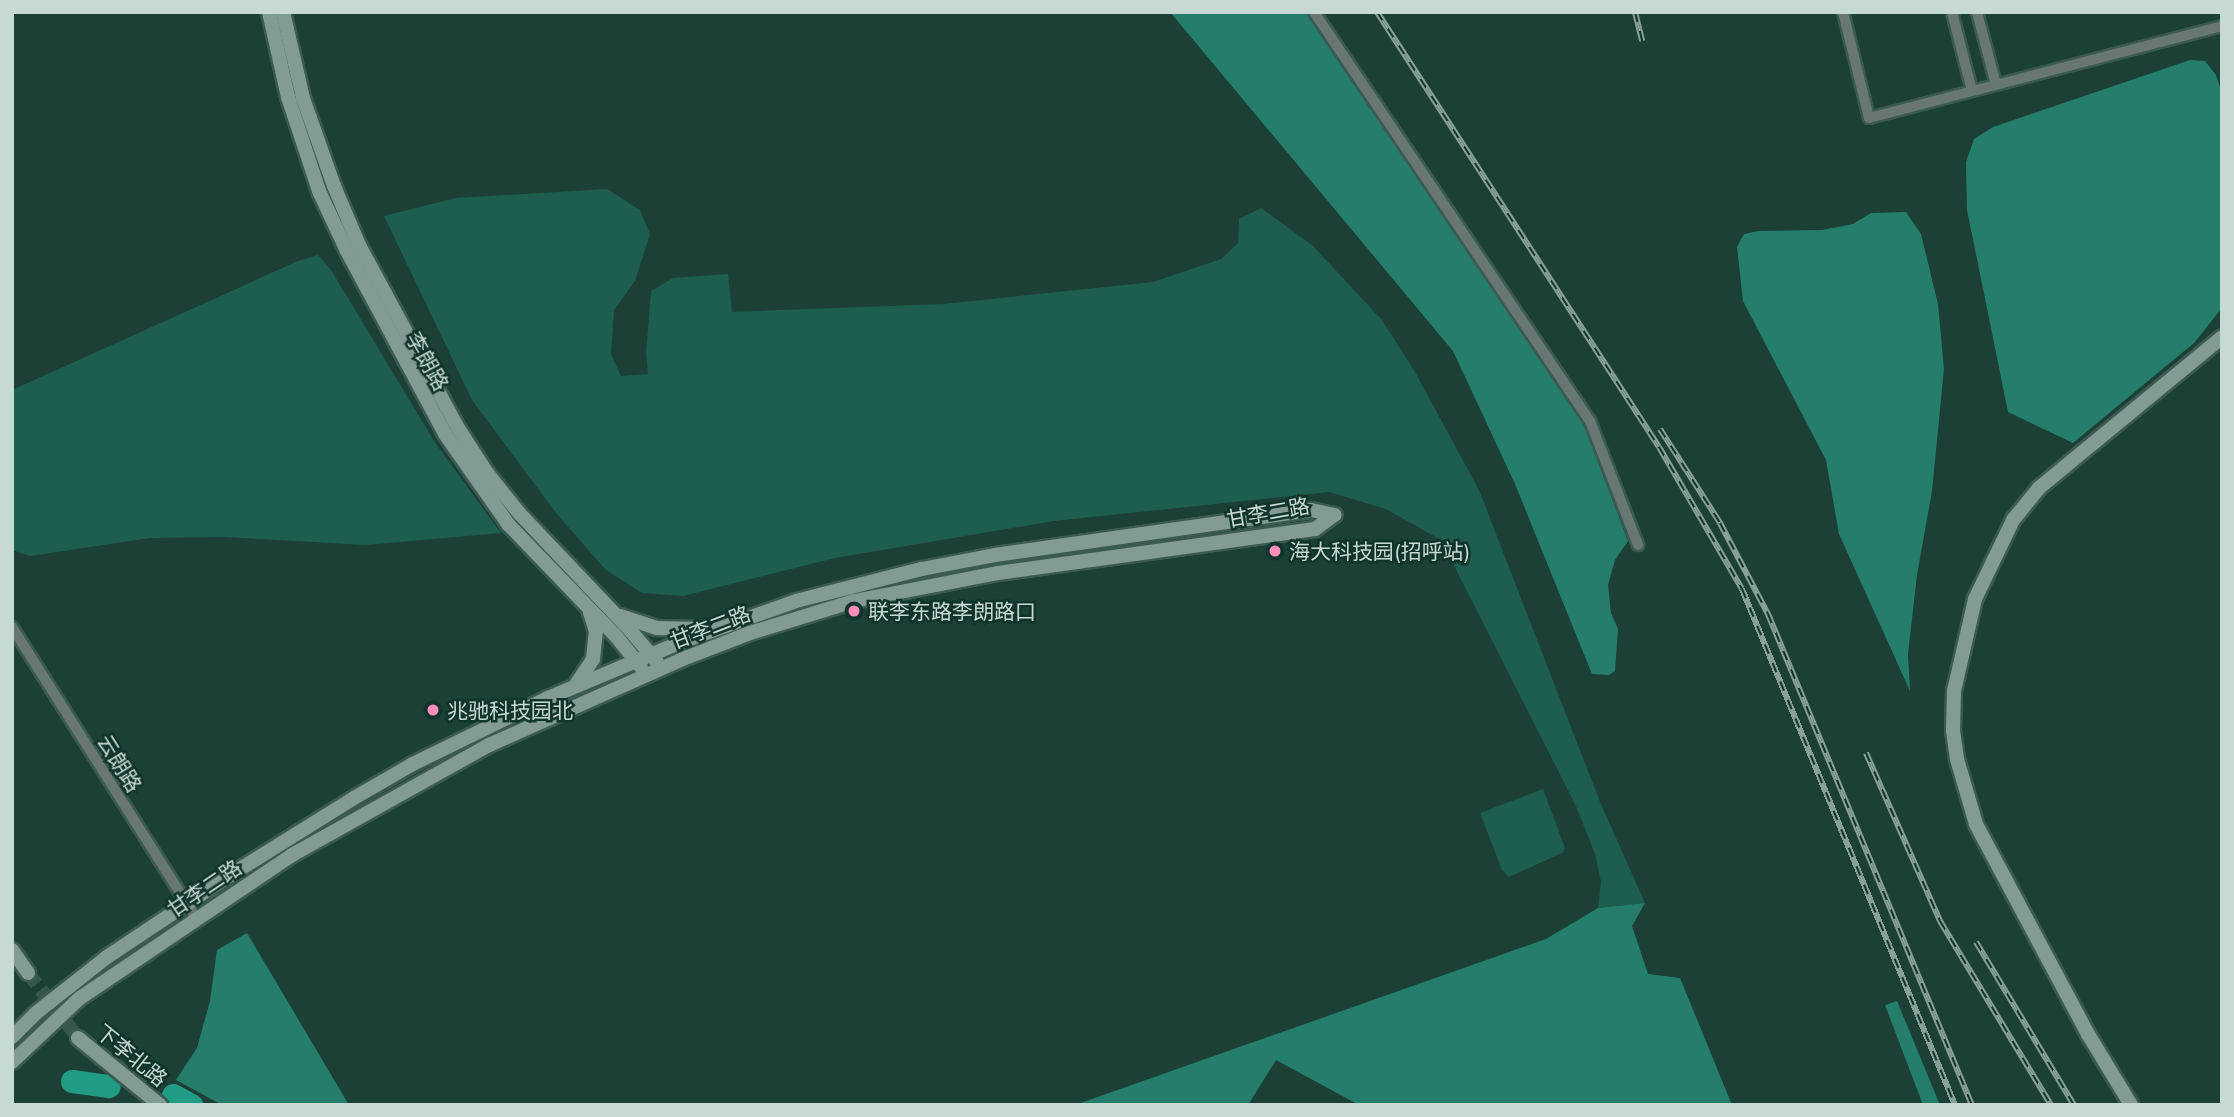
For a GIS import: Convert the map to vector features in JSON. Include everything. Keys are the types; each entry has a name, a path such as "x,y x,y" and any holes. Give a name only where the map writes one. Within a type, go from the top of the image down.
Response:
{"main road":[{"name":"李朗路","path":"269,12 288,97 319,191 396,346 474,480 508,524 586,605 647,675"},
{"name":"李朗路","path":"283,12 303,98 334,186 359,244 452,417 487,473 520,514 662,668"},
{"path":"2131,1105 2088,1034 1976,824 1957,759 1953,731 1954,691 1975,599 2013,520 2039,488 2222,337"},
{"name":"甘李二路","path":"12,1037 71,984 283,841 412,764 573,687 651,655 725,626 850,584 995,555 1311,510 1334,515 1315,529 998,573 854,601 750,633 662,668 511,735 421,781 292,855 80,998 12,1062"},
{"path":"573,687 586,673 596,645 593,618 586,605"},
{"path":"612,611 626,619 656,628 691,630 725,626"},
{"path":"12,950 28,974"},
{"name":"下李北路","path":"78,1038 160,1105"}],"street":[{"path":"1314,12 1590,421 1638,545"},
{"path":"1843,12 1870,118 2222,26"},
{"path":"1952,12 1972,91"},
{"path":"1978,12 1996,85"},
{"name":"云朗路","path":"12,628 196,918"}],"green space":[{"path":"1170,12 1305,12 1583,422 1628,541 1615,560 1608,585 1611,613 1618,629 1615,671 1609,675 1592,674 1515,484 1453,351"},
{"path":"2190,60 2205,61 2216,75 2222,93 2222,308 2194,343 2073,443 2008,412 1967,210 1966,162 1974,139 1993,127"},
{"path":"607,189 640,210 650,234 635,281 614,310 611,354 621,376 648,374 646,354 651,291 673,278 728,274 732,312 943,304 1153,282 1221,259 1238,243 1239,219 1261,208 1312,245 1382,320 1415,372 1479,490 1600,802 1645,903 1598,908 1601,882 1595,854 1576,806 1441,540 1386,509 1329,492 1054,521 835,558 683,596 642,593 606,570 556,513 472,400 384,216 456,198"},
{"path":"1906,212 1921,234 1938,304 1944,369 1932,491 1917,575 1908,654 1910,691 1839,534 1826,460 1743,301 1737,247 1744,234 1758,231 1822,230 1853,224 1871,213"},
{"path":"318,255 331,270 436,444 501,533 366,545 224,537 150,538 30,556 12,550 12,390 298,261"},
{"path":"1543,789 1565,848 1562,853 1509,877 1502,870 1480,813"},
{"path":"1645,903 1632,926 1648,974 1680,978 1732,1105 1359,1105 1276,1060 1248,1105 1075,1105 1546,939 1598,908"},
{"path":"247,933 349,1105 222,1105 176,1080 197,1048 210,1001 217,950"},
{"path":"1897,1001 1940,1105 1923,1105 1885,1005"}],"waterway":[{"path":"72,1081 109,1086"},
{"path":"173,1095 191,1105"}],"tunnel":[{"path":"28,973 78,1038"}],"railway":[{"path":"1377,12 1659,447 1742,589 1955,1105"},
{"path":"1635,12 1642,41"},
{"path":"1660,429 1720,523 1768,614 1972,1105"},
{"path":"1866,753 1940,921 2051,1105"},
{"path":"1976,942 2074,1105"}],"place":[{"name":"海大科技园(招呼站)","path":"1275,551"},
{"name":"联李东路李朗路口","path":"854,611"},
{"name":"兆驰科技园北","path":"433,710"}]}
